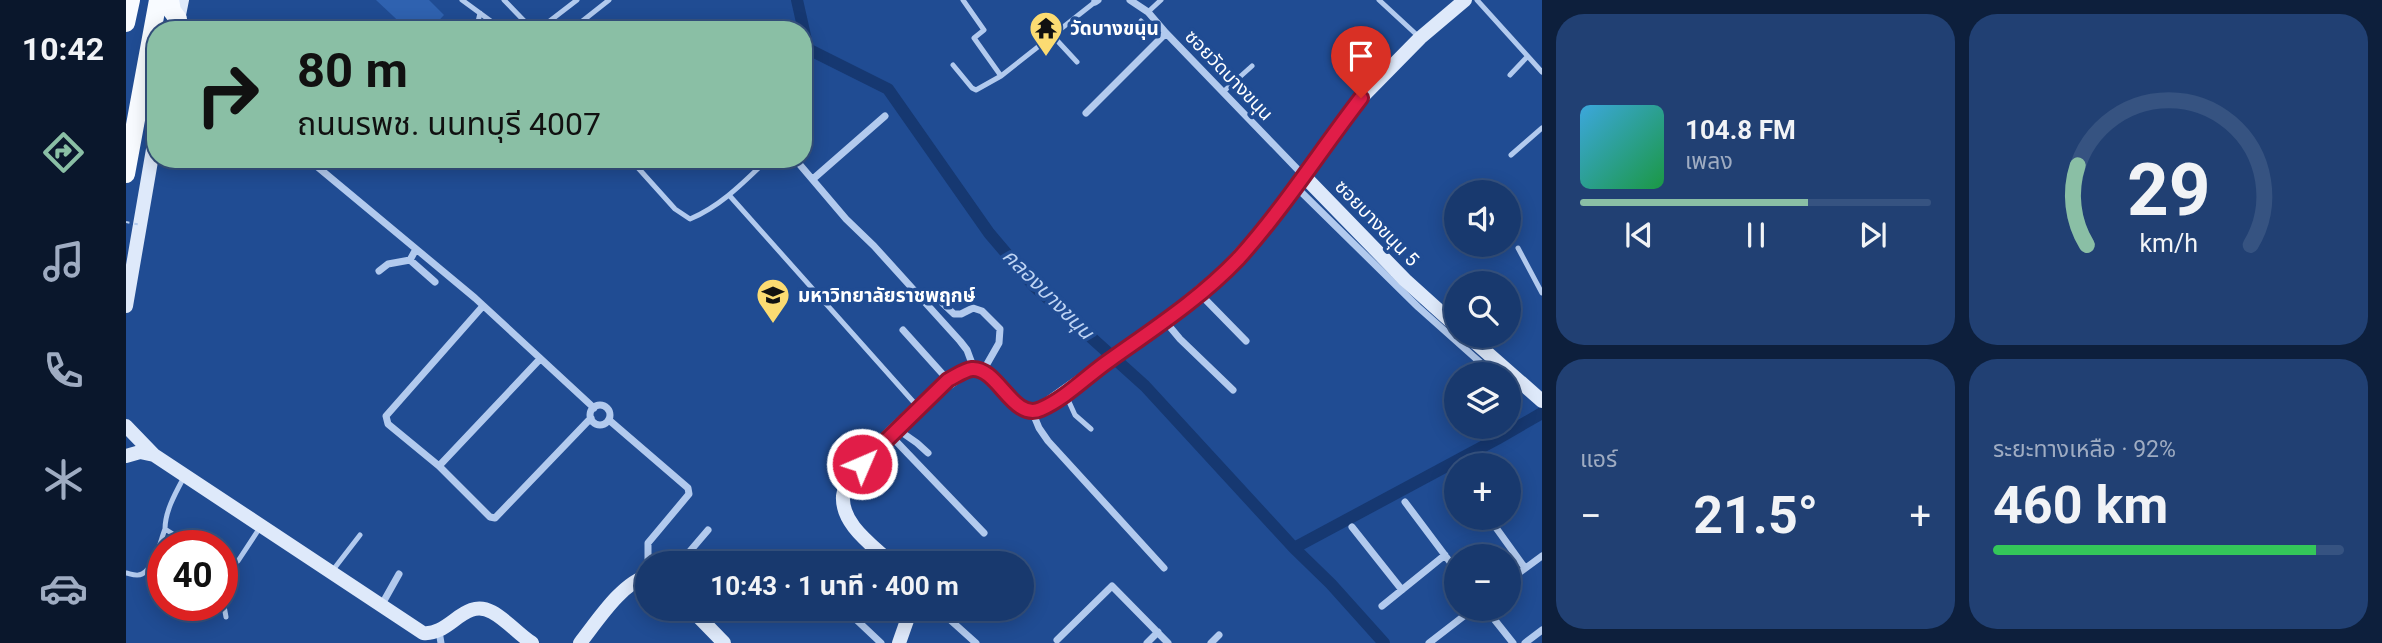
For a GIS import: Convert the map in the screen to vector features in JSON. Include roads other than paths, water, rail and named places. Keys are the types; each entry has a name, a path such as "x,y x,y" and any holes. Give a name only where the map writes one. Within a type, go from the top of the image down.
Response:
{"main road":[{"path":"126,23 131,0"},
{"path":"154,21 158,0"},
{"path":"170,0 176,21"},
{"path":"126,174 147,60"}],"street":[{"path":"179,21 182,0"},
{"name":"ซอยวัดบางขนุน","path":"1130,0 1148,12 1163,36 1223,92 1299,181 1418,307 1480,362"},
{"path":"803,168 846,219 960,341 978,370 1020,406 1032,411 1041,409 1165,321 1200,294 1237,259 1261,232 1372,86 1420,38 1465,0"},
{"path":"1086,113 1163,36"},
{"path":"813,179 886,116"},
{"path":"126,306 150,168"},
{"path":"319,168 483,306 594,408"},
{"name":"ซอยบางขนุน 5","path":"1299,181 1444,315"},
{"path":"410,260 416,249"},
{"path":"379,271 388,264 410,260"},
{"path":"410,260 435,282"},
{"path":"1200,294 1246,341"},
{"path":"879,551 852,523 843,506 843,494 852,475 948,380 965,371 978,370 999,343 1000,330 982,311 973,308 961,314 954,314 935,296"},
{"path":"483,306 386,416 388,424 439,466 490,517 495,518 591,418 594,408 599,405 607,408 609,420"},
{"path":"1165,321 1233,390"},
{"path":"903,330 948,380"},
{"path":"1482,348 1542,401"},
{"path":"439,466 540,359"},
{"path":"1032,411 1048,441 1164,568"},
{"path":"591,418 593,422 601,425 609,420"},
{"path":"609,420 688,488 687,499 648,543 648,551"},
{"path":"126,426 154,455 423,633 440,637 460,614 479,608 492,612 532,643"},
{"path":"893,432 917,443 928,453"},
{"path":"893,432 984,533"},
{"path":"126,456 140,452 154,455"},
{"path":"1405,502 1444,554"},
{"path":"1352,527 1402,590"},
{"path":"690,551 708,530"},
{"path":"1498,530 1525,568"},
{"path":"1382,606 1444,556"},
{"path":"1521,571 1542,556"},
{"path":"381,606 399,574"},
{"path":"580,643 626,587 635,582"},
{"path":"1057,640 1112,586 1168,643"},
{"path":"703,621 724,643"},
{"path":"858,621 881,643"},
{"path":"900,643 907,621"},
{"path":"952,621 976,643"},
{"path":"1429,643 1457,621"},
{"path":"1496,621 1513,643"},
{"path":"1525,643 1542,631"},
{"path":"1147,643 1158,632"},
{"path":"1211,643 1219,635"}],"lane":[{"path":"462,0 491,21"},
{"path":"472,7 479,0"},
{"path":"504,0 524,21"},
{"path":"549,21 577,0"},
{"path":"582,21 609,0"},
{"path":"963,0 984,30 974,37 1001,76"},
{"path":"1148,12 1161,0"},
{"path":"1379,0 1420,38"},
{"path":"1477,0 1542,72"},
{"path":"953,65 976,90 1001,76 1095,1"},
{"path":"479,21 481,13"},
{"path":"1141,21 1163,36"},
{"path":"1052,35 1077,62"},
{"path":"1510,75 1527,57"},
{"path":"1345,58 1372,86"},
{"path":"1223,92 1252,66"},
{"path":"1511,155 1542,128"},
{"path":"638,168 675,209 690,219 706,212 729,195 758,168"},
{"path":"729,195 918,408"},
{"path":"1521,253 1542,293"},
{"path":"1065,393 1074,415 1091,429"},
{"path":"126,573 138,576 144,574 153,559 173,500 185,475"},
{"path":"238,561 261,526"},
{"path":"331,572 360,535"}],"waterway":[{"name":"คลองบางขนุน","path":"797,0 802,21"},
{"name":"คลองบางขนุน","path":"812,51 888,89 989,233 1034,286 1145,386 1384,643"},
{"path":"1294,548 1542,413"}],"place":[{"name":"วัดบางขนุน","path":"1046,58"},
{"name":"มหาวิทยาลัยราชพฤกษ์","path":"773,325"}]}
